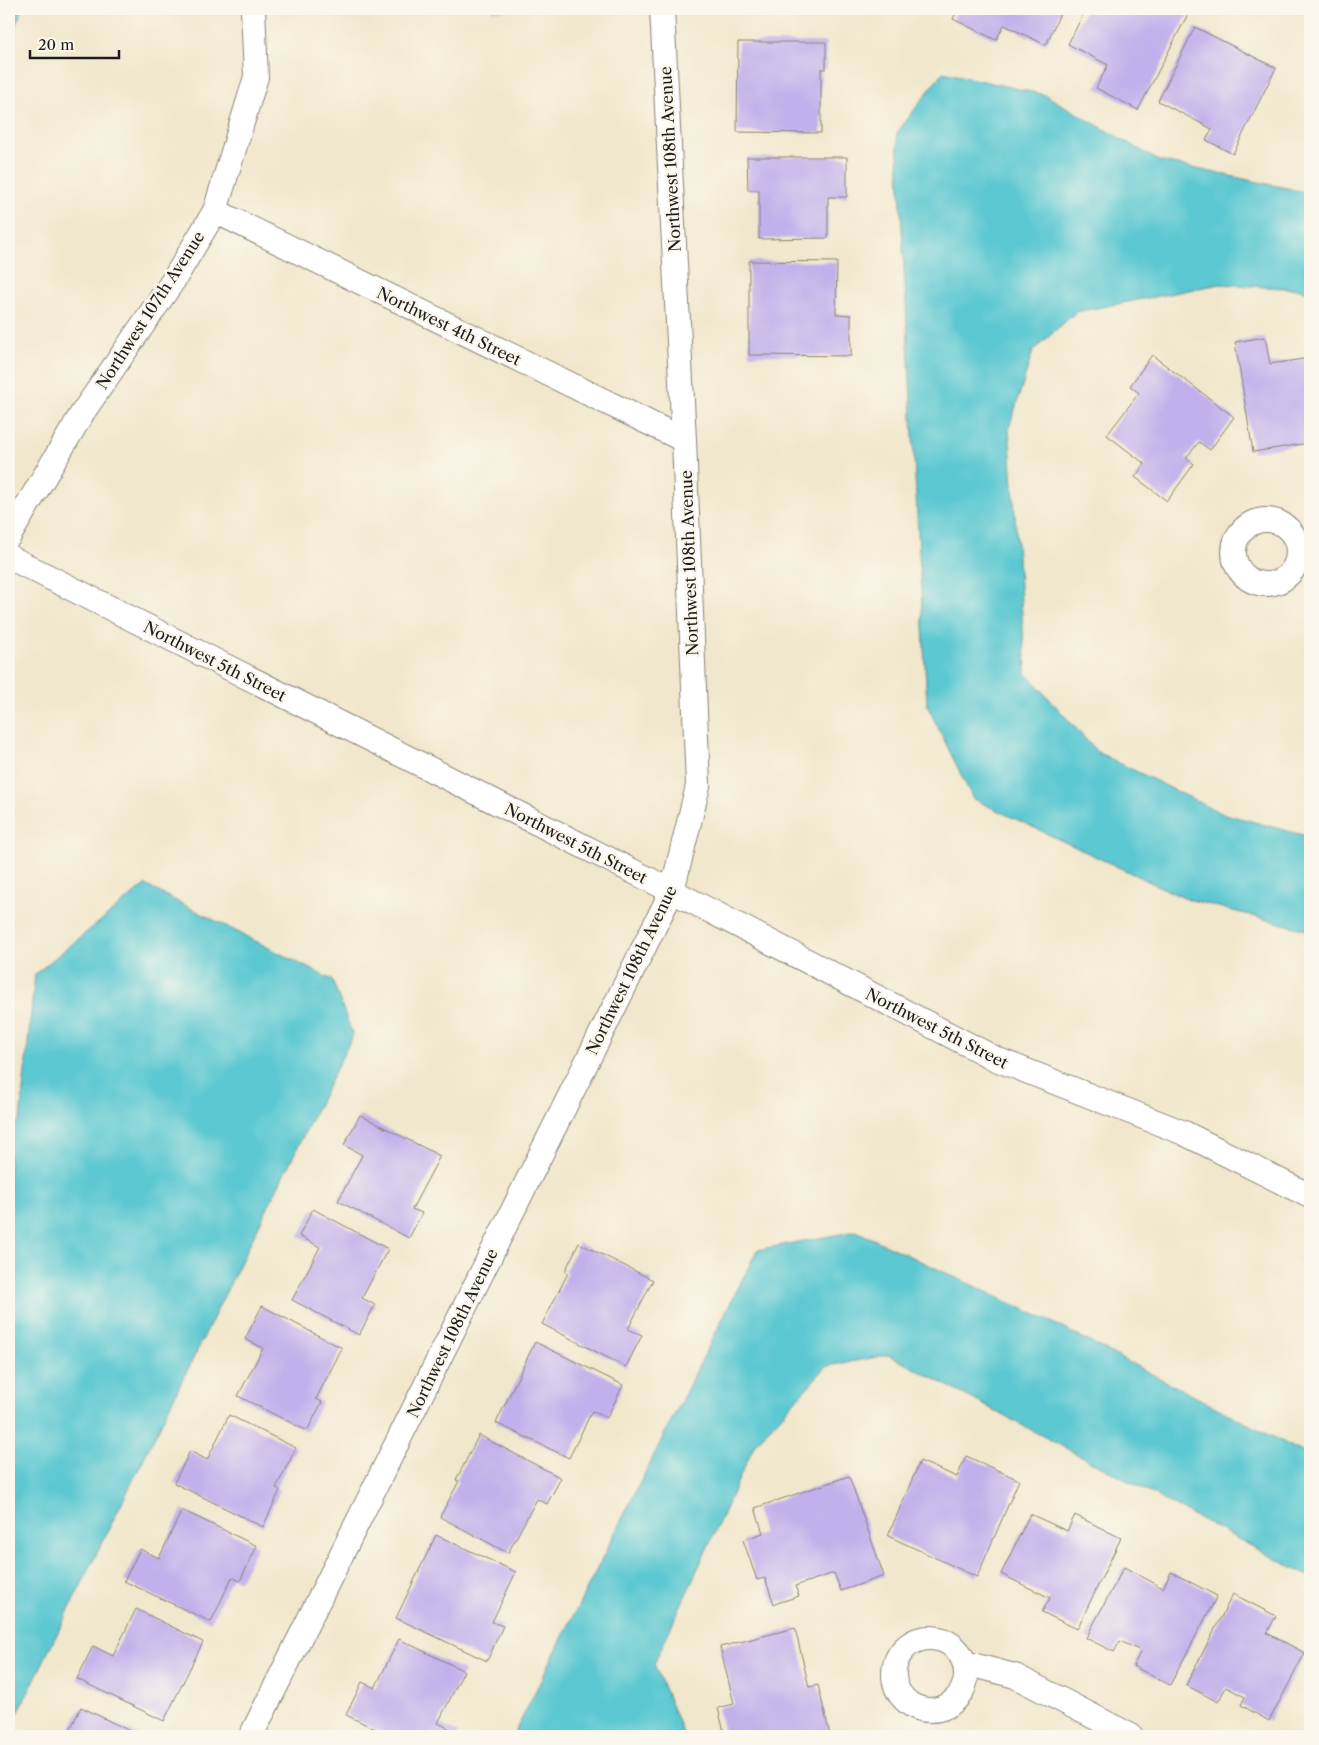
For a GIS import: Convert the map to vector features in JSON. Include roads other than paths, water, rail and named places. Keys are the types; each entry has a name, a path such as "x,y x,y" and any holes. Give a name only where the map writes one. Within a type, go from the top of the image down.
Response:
{"street":[{"name":"Northwest 107th Avenue","path":"9,536 83,412 173,281 214,211 256,77 253,9"},
{"name":"Northwest 108th Avenue","path":"251,1736 672,891 698,786 684,440 662,9"},
{"name":"Northwest 4th Street","path":"214,211 684,440"},
{"name":"Northwest 5th Street","path":"9,557 672,891 996,1059 1184,1133 1310,1196"},
{"path":"965,1663 1015,1676 1131,1736"}],"water":[{"path":"9,9 23,9 9,39"},
{"path":"943,72 1045,95 1159,161 1310,193 1310,294 1300,289 1220,284 1076,312 1033,351 1009,428 1026,673 1097,752 1221,813 1310,837 1310,931 1184,898 973,799 927,705 897,133"},
{"path":"145,885 332,980 353,1035 14,1721 9,1721 9,1130 20,1120 35,974"},
{"path":"856,1231 1051,1322 1310,1456 1310,1577 889,1355 827,1366 755,1444 654,1664 684,1736 513,1736 757,1250"}]}
